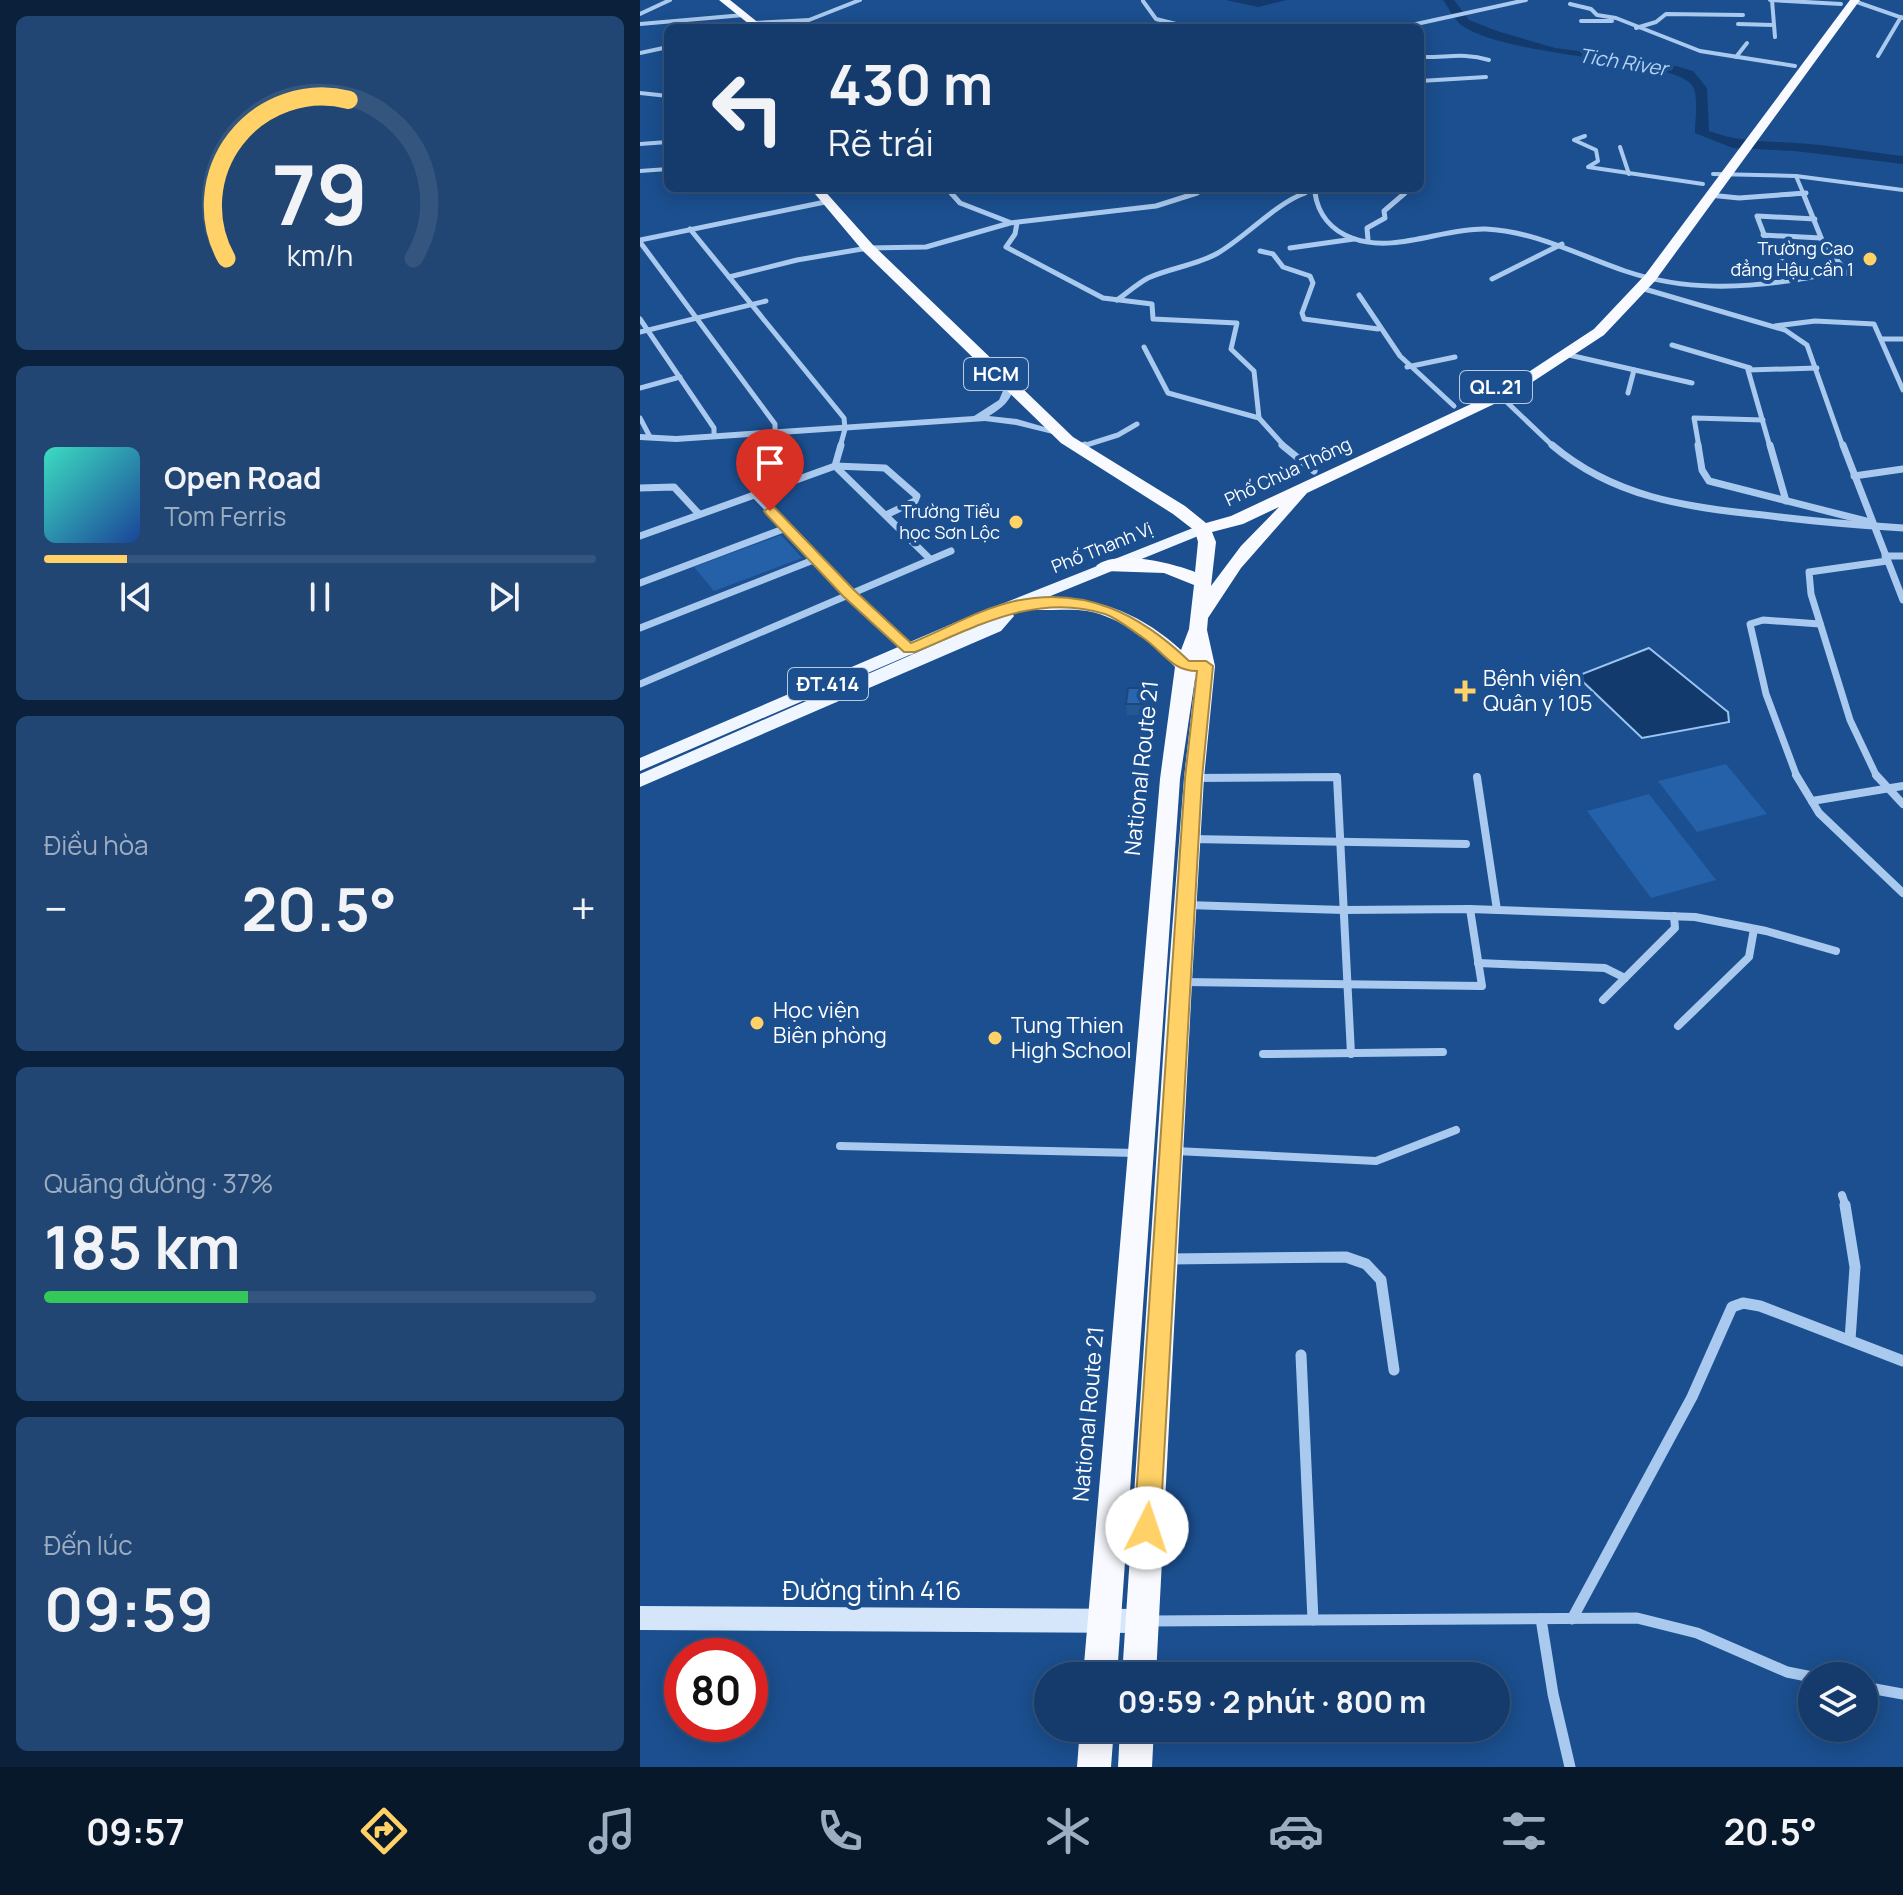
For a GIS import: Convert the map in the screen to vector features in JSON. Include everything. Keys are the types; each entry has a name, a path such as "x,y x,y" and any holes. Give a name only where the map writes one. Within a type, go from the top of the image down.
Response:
{"highway":[{"path":"724,0 756,24"},
{"name":"Phố Chùa Thông","path":"1322,473 1569,355 1643,280 1712,182 1855,0"},
{"name":"Phố Chùa Thông","path":"1763,116 1795,66 1843,2"},
{"name":"HCM","path":"820,192 868,248 1062,435 1179,510 1203,529"},
{"name":"Phố Chùa Thông","path":"1203,529 1237,520 1454,406 1497,392 1551,354 1593,330"},
{"path":"1198,629 1219,583 1235,562 1322,473"},
{"name":"National Route 21","path":"1140,1662 1191,839 1195,666 1207,542 1203,529"},
{"path":"1105,566 1146,564 1178,571 1201,582"},
{"path":"1017,605 1073,602 1112,611 1195,666"},
{"name":"National Route 21","path":"1101,1662 1170,779 1195,666"},
{"path":"1094,1767 1096,1742"},
{"path":"1135,1767 1136,1742"}],"main road":[{"name":"Phố Thanh Vị","path":"640,765 915,654 995,627 1017,605 1105,566 1203,529"},
{"name":"Phố Thanh Vị","path":"640,781 915,654"},
{"name":"Đường tỉnh 416","path":"640,1618 1141,1621"}],"street":[{"path":"640,12 670,0"},
{"path":"767,24 809,20 860,0"},
{"path":"1414,24 1526,0"},
{"path":"1775,37 1772,0 1843,2"},
{"path":"1855,0 1888,10 1902,18 1878,56"},
{"path":"1143,1 1156,19 1176,24"},
{"path":"1570,4 1591,9 1597,15 1700,51 1795,66"},
{"path":"1888,10 1903,6"},
{"path":"1635,28 1656,22 1666,14 1720,12 1743,15"},
{"path":"640,24 744,15"},
{"path":"1581,21 1619,21"},
{"path":"1738,24 1773,25"},
{"path":"1736,57 1747,43"},
{"path":"640,53 664,48"},
{"path":"1424,57 1443,58 1463,53 1489,60"},
{"path":"1424,81 1486,77"},
{"path":"640,93 664,96"},
{"path":"1585,136 1574,140 1595,147 1599,158 1588,167 1629,174 1712,182 1796,176 1903,190"},
{"path":"640,144 664,142"},
{"path":"1620,147 1629,174"},
{"path":"640,171 664,169"},
{"path":"1643,280 1738,287 1848,273 1821,238 1806,193 1796,176"},
{"path":"1712,182 1739,198 1806,193"},
{"path":"950,192 960,203 1014,223"},
{"path":"729,277 797,260 868,248 926,247 1014,223 1156,206 1199,192"},
{"path":"1117,300 1146,279 1218,253 1252,226 1284,207 1291,198 1309,192"},
{"path":"1316,192 1323,218 1355,239"},
{"path":"1368,240 1367,228 1385,218 1384,211 1405,193"},
{"path":"775,434 775,424 640,241 830,201"},
{"path":"1799,279 1776,256 1763,235 1757,216 1815,219"},
{"path":"1014,223 1015,234 1005,245 1017,255 1103,298 1152,304 1153,319 1237,323 1231,349 1254,371 1259,418"},
{"path":"690,229 844,418 845,429 835,466"},
{"path":"1290,248 1355,239 1481,229 1515,232 1562,244 1643,280 1794,335 1807,345 1817,368 1854,476 1903,600"},
{"path":"1763,235 1821,238"},
{"path":"1492,279 1562,244"},
{"path":"1260,251 1272,253 1280,259 1283,267 1310,276 1313,283 1302,313 1304,319 1378,329"},
{"path":"1359,295 1378,329 1407,367 1454,406"},
{"path":"640,332 766,301"},
{"path":"640,319 714,428 714,436"},
{"path":"1774,326 1797,322 1872,324 1903,390"},
{"path":"1881,339 1903,339"},
{"path":"1672,345 1750,368 1817,368"},
{"path":"1144,347 1168,393 1259,418 1282,445 1322,473"},
{"path":"1569,355 1692,383"},
{"path":"1407,367 1455,357"},
{"path":"1750,368 1748,373 1786,501"},
{"path":"1628,393 1634,370"},
{"path":"640,388 680,377"},
{"path":"973,419 1001,404 1009,386"},
{"path":"1497,392 1570,460 1595,476 1627,490 1677,505 1848,526 1872,524"},
{"path":"640,418 645,437 676,439 973,419 1007,420 1062,435"},
{"path":"1763,420 1694,418 1702,470 1709,481 1872,524 1903,528"},
{"path":"1080,447 1118,435 1137,424"},
{"path":"835,466 930,559"},
{"path":"640,536 835,466 885,468 917,496 915,501 886,515"},
{"path":"1854,476 1903,469"},
{"path":"640,488 674,487 699,514"},
{"path":"754,494 849,593 915,654"},
{"path":"640,583 786,528"},
{"path":"640,684 951,551"},
{"path":"1903,556 1809,572 1811,594 1850,720 1876,776 1903,804"},
{"path":"640,628 816,559"},
{"path":"1820,624 1763,620 1750,624 1766,694 1792,768 1819,813 1903,893"},
{"path":"1194,778 1337,777 1351,1054"},
{"path":"1477,777 1497,910"},
{"path":"1812,801 1903,786"},
{"path":"1191,839 1466,844"},
{"path":"1186,905 1344,910 1470,909 1695,917 1836,951"},
{"path":"1180,982 1482,986 1470,909"},
{"path":"1603,1000 1675,928 1674,916"},
{"path":"1678,1026 1749,957 1754,929"},
{"path":"1478,963 1605,968 1625,978"},
{"path":"1263,1054 1443,1052"},
{"path":"1171,1151 1376,1161 1456,1130"},
{"path":"840,1146 1141,1153"},
{"path":"1842,1195 1855,1254 1850,1340"},
{"path":"1164,1259 1346,1257 1361,1260 1373,1268 1381,1280 1394,1370"},
{"path":"1572,1619 1692,1397 1729,1311 1735,1304 1743,1302 1760,1306 1903,1361"},
{"path":"1301,1355 1313,1620"},
{"path":"1141,1621 1637,1618 1697,1633 1798,1674"},
{"path":"1541,1619 1553,1694 1570,1767"},
{"path":"1878,1690 1903,1694"}],"shaded area":[{"path":"781,535 802,558 714,591 694,567"},
{"path":"1649,648 1728,712 1729,722 1642,738 1577,676"},
{"path":"1726,764 1767,814 1697,832 1658,781"},
{"path":"1649,794 1716,880 1651,898 1587,811"}],"building":[{"path":"1128,688 1146,688 1145,704 1126,704"}],"waterway":[{"name":"Tich River","path":"1231,0 1258,4 1282,0"},
{"name":"Tich River","path":"1448,0 1465,22 1493,33 1554,51 1658,65 1689,74 1701,88 1702,133 1733,144 1795,147 1903,160"}],"place":[{"name":"Trường Cao đẳng Hậu cần 1","path":"1870,259"},
{"name":"Trường Tiểu học Sơn Lộc","path":"1016,522"},
{"name":"Bệnh viện Quân y 105","path":"1465,691"},
{"name":"Học viện Biên phòng","path":"757,1023"},
{"name":"Tung Thien High School","path":"995,1038"}],"route":[{"path":"770,511 849,593 909,649 1017,605 1073,602 1097,605 1130,620 1160,641 1185,666 1206,666 1194,778 1180,982 1147,1528"}]}
